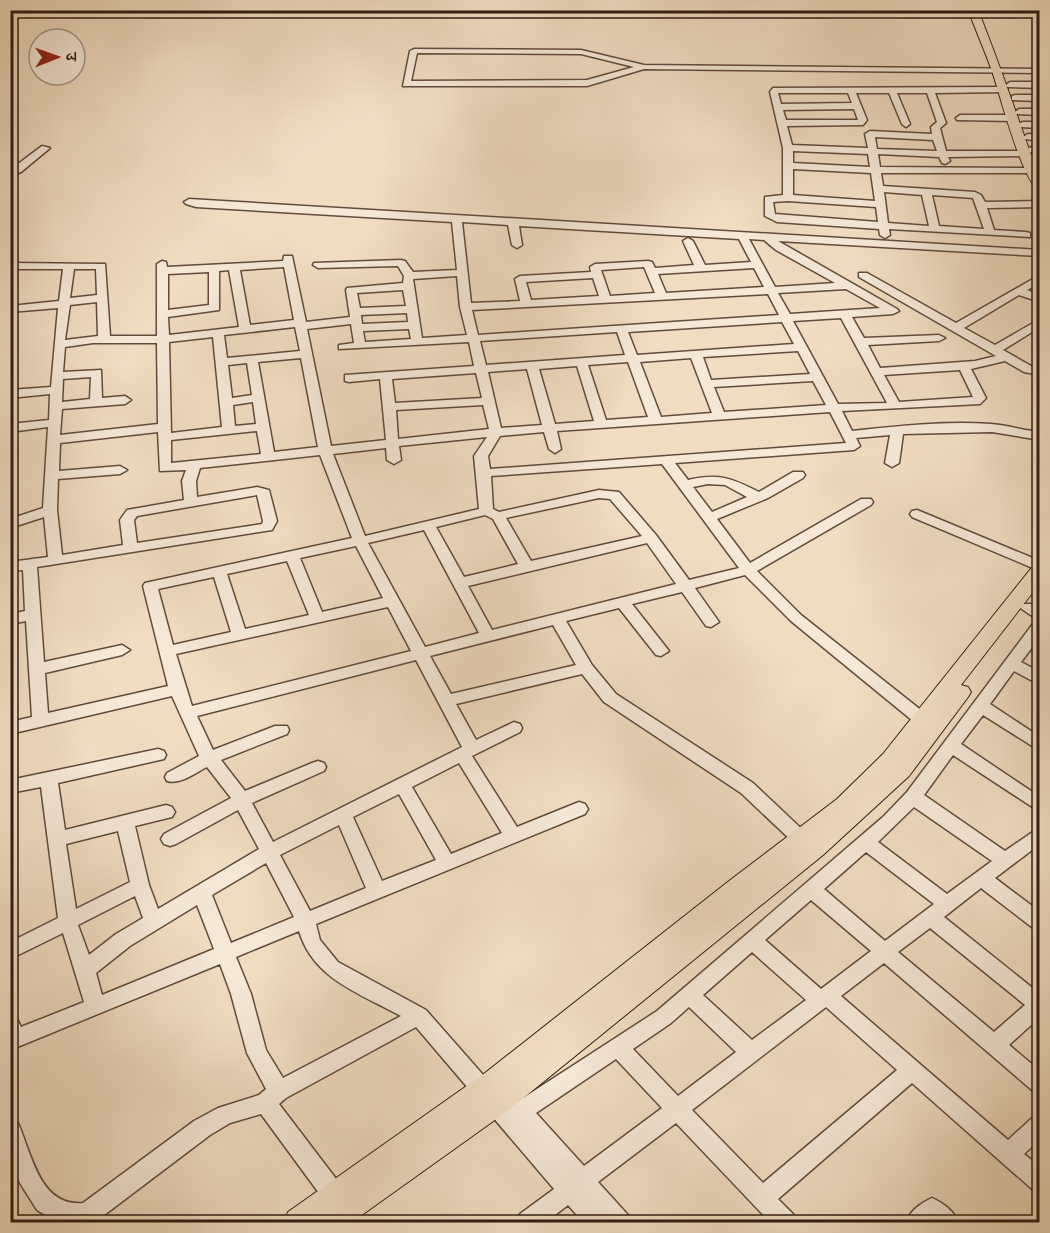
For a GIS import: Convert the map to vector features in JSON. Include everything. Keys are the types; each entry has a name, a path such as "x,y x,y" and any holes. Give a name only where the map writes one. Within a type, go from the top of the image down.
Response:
{"main road":[{"path":"973,10 1001,70"},
{"path":"983,10 1016,115 1032,151 1040,187"},
{"path":"1007,88 1015,98 1016,115 1034,138 1032,151"},
{"path":"328,1222 501,1096 815,849 902,770 928,724 1040,569"},
{"path":"298,1222 335,1196 501,1096 801,838 845,805 878,776 1036,610"}],"street":[{"path":"600,80 593,62 581,52 414,51 406,84 586,83 600,80 644,67"},
{"path":"593,62 644,67 1040,71"},
{"path":"788,198 788,148 774,92 776,90 930,90 1040,85"},
{"path":"782,123 824,128 860,123 863,120 851,90"},
{"path":"892,90 906,124"},
{"path":"930,90 942,123 935,127 949,176"},
{"path":"1015,98 1040,98"},
{"path":"778,106 858,106"},
{"path":"960,118 1040,112"},
{"path":"1023,125 1040,125"},
{"path":"886,244 870,135 873,133 937,137"},
{"path":"788,148 826,150 872,147 944,154 1032,151"},
{"path":"10,173 18,170 45,148"},
{"path":"788,166 949,176 1035,168"},
{"path":"878,189 975,195 981,205 990,233"},
{"path":"926,192 935,229"},
{"path":"880,204 788,198 768,199 770,216 777,219 1026,235"},
{"path":"189,202 1040,253"},
{"path":"981,205 1040,204"},
{"path":"457,219 466,307 496,432 481,456 492,514 527,566"},
{"path":"513,222 517,245"},
{"path":"823,222 825,240"},
{"path":"484,473 854,446 742,236"},
{"path":"343,347 892,311 780,248 767,237"},
{"path":"688,241 701,268"},
{"path":"513,836 467,752 446,701 360,541 325,451 288,261 234,267 162,268 165,468 325,451 352,449 391,442 496,432 833,408 976,401 980,398 979,394 964,366"},
{"path":"606,300 595,267 648,263 701,268 758,265"},
{"path":"648,263 662,296"},
{"path":"318,265 404,264 409,281 417,342"},
{"path":"56,560 50,510 51,477 59,344 69,266"},
{"path":"11,268 101,266 104,340"},
{"path":"228,302 234,267"},
{"path":"214,268 228,302 245,330"},
{"path":"360,346 351,290 463,273"},
{"path":"526,304 520,279 597,275"},
{"path":"863,275 998,354 1028,369 1040,371"},
{"path":"956,328 1040,278"},
{"path":"466,307 847,286"},
{"path":"1018,291 1040,299"},
{"path":"10,309 102,298"},
{"path":"163,314 215,308 228,302"},
{"path":"59,344 104,340 163,339 356,320 412,309"},
{"path":"845,314 895,406"},
{"path":"356,320 414,325"},
{"path":"876,372 964,366 998,354 1040,322"},
{"path":"621,328 656,421"},
{"path":"218,333 229,430"},
{"path":"861,342 939,338"},
{"path":"349,378 482,367 801,347"},
{"path":"695,353 719,416"},
{"path":"222,362 305,354"},
{"path":"252,359 268,457"},
{"path":"582,361 601,425"},
{"path":"532,364 555,449"},
{"path":"10,394 97,373 96,402"},
{"path":"386,375 394,460"},
{"path":"707,384 817,377"},
{"path":"226,402 258,398"},
{"path":"55,406 125,400"},
{"path":"389,407 490,401"},
{"path":"10,428 54,423"},
{"path":"54,440 263,427"},
{"path":"848,435 897,430 979,428 1034,435 1040,429"},
{"path":"892,463 897,430"},
{"path":"666,460 748,570 796,618 928,724"},
{"path":"191,501 189,481 193,473 193,465"},
{"path":"51,477 120,470"},
{"path":"709,518 758,497 798,475"},
{"path":"685,485 718,478 758,497"},
{"path":"10,567 30,565 56,560 131,549 263,528 269,524 264,493 191,501 138,511 128,517 131,549"},
{"path":"597,1222 576,1186 501,1096 419,1016 331,968 312,943 305,920 242,800 209,758 177,689 150,586 428,525 608,493 618,497 651,538 711,622"},
{"path":"188,713 748,570 866,502"},
{"path":"10,524 50,510"},
{"path":"917,514 1040,569"},
{"path":"428,525 488,636"},
{"path":"460,583 651,538"},
{"path":"292,555 317,617"},
{"path":"30,565 40,721"},
{"path":"219,571 239,634"},
{"path":"168,651 393,602"},
{"path":"622,602 661,651"},
{"path":"501,1096 618,1047 664,1017 866,842 913,797 1012,663 1036,610"},
{"path":"10,619 34,614"},
{"path":"557,618 586,668 618,706 747,788 801,838"},
{"path":"38,669 122,650"},
{"path":"1012,663 1040,680"},
{"path":"446,701 586,668"},
{"path":"10,728 177,689"},
{"path":"980,705 1040,745"},
{"path":"86,970 123,940 268,852 514,728"},
{"path":"173,777 209,758 281,730"},
{"path":"951,746 1040,806"},
{"path":"10,787 158,755"},
{"path":"170,839 242,800 318,767"},
{"path":"49,779 68,922 86,970 95,1006"},
{"path":"402,785 447,863"},
{"path":"913,797 1004,860"},
{"path":"12,1035 95,1006 579,809"},
{"path":"57,839 165,812"},
{"path":"343,814 377,891"},
{"path":"125,822 140,885 154,922"},
{"path":"528,1222 1040,834"},
{"path":"866,842 947,904"},
{"path":"981,878 1040,923"},
{"path":"10,951 140,885"},
{"path":"812,890 1040,1084"},
{"path":"202,893 241,994 272,1097 335,1196"},
{"path":"930,917 1039,1005 994,1045"},
{"path":"753,941 912,1070 1040,1182"},
{"path":"690,995 751,1053"},
{"path":"10,1130 38,1197 52,1211 72,1218 96,1209 202,1128 225,1115 272,1097 419,1016"},
{"path":"618,1047 785,1222"},
{"path":"762,1198 912,1070"},
{"path":"1008,1154 1040,1125"},
{"path":"576,1186 619,1222"},
{"path":"916,1222 932,1209 947,1222"}]}
